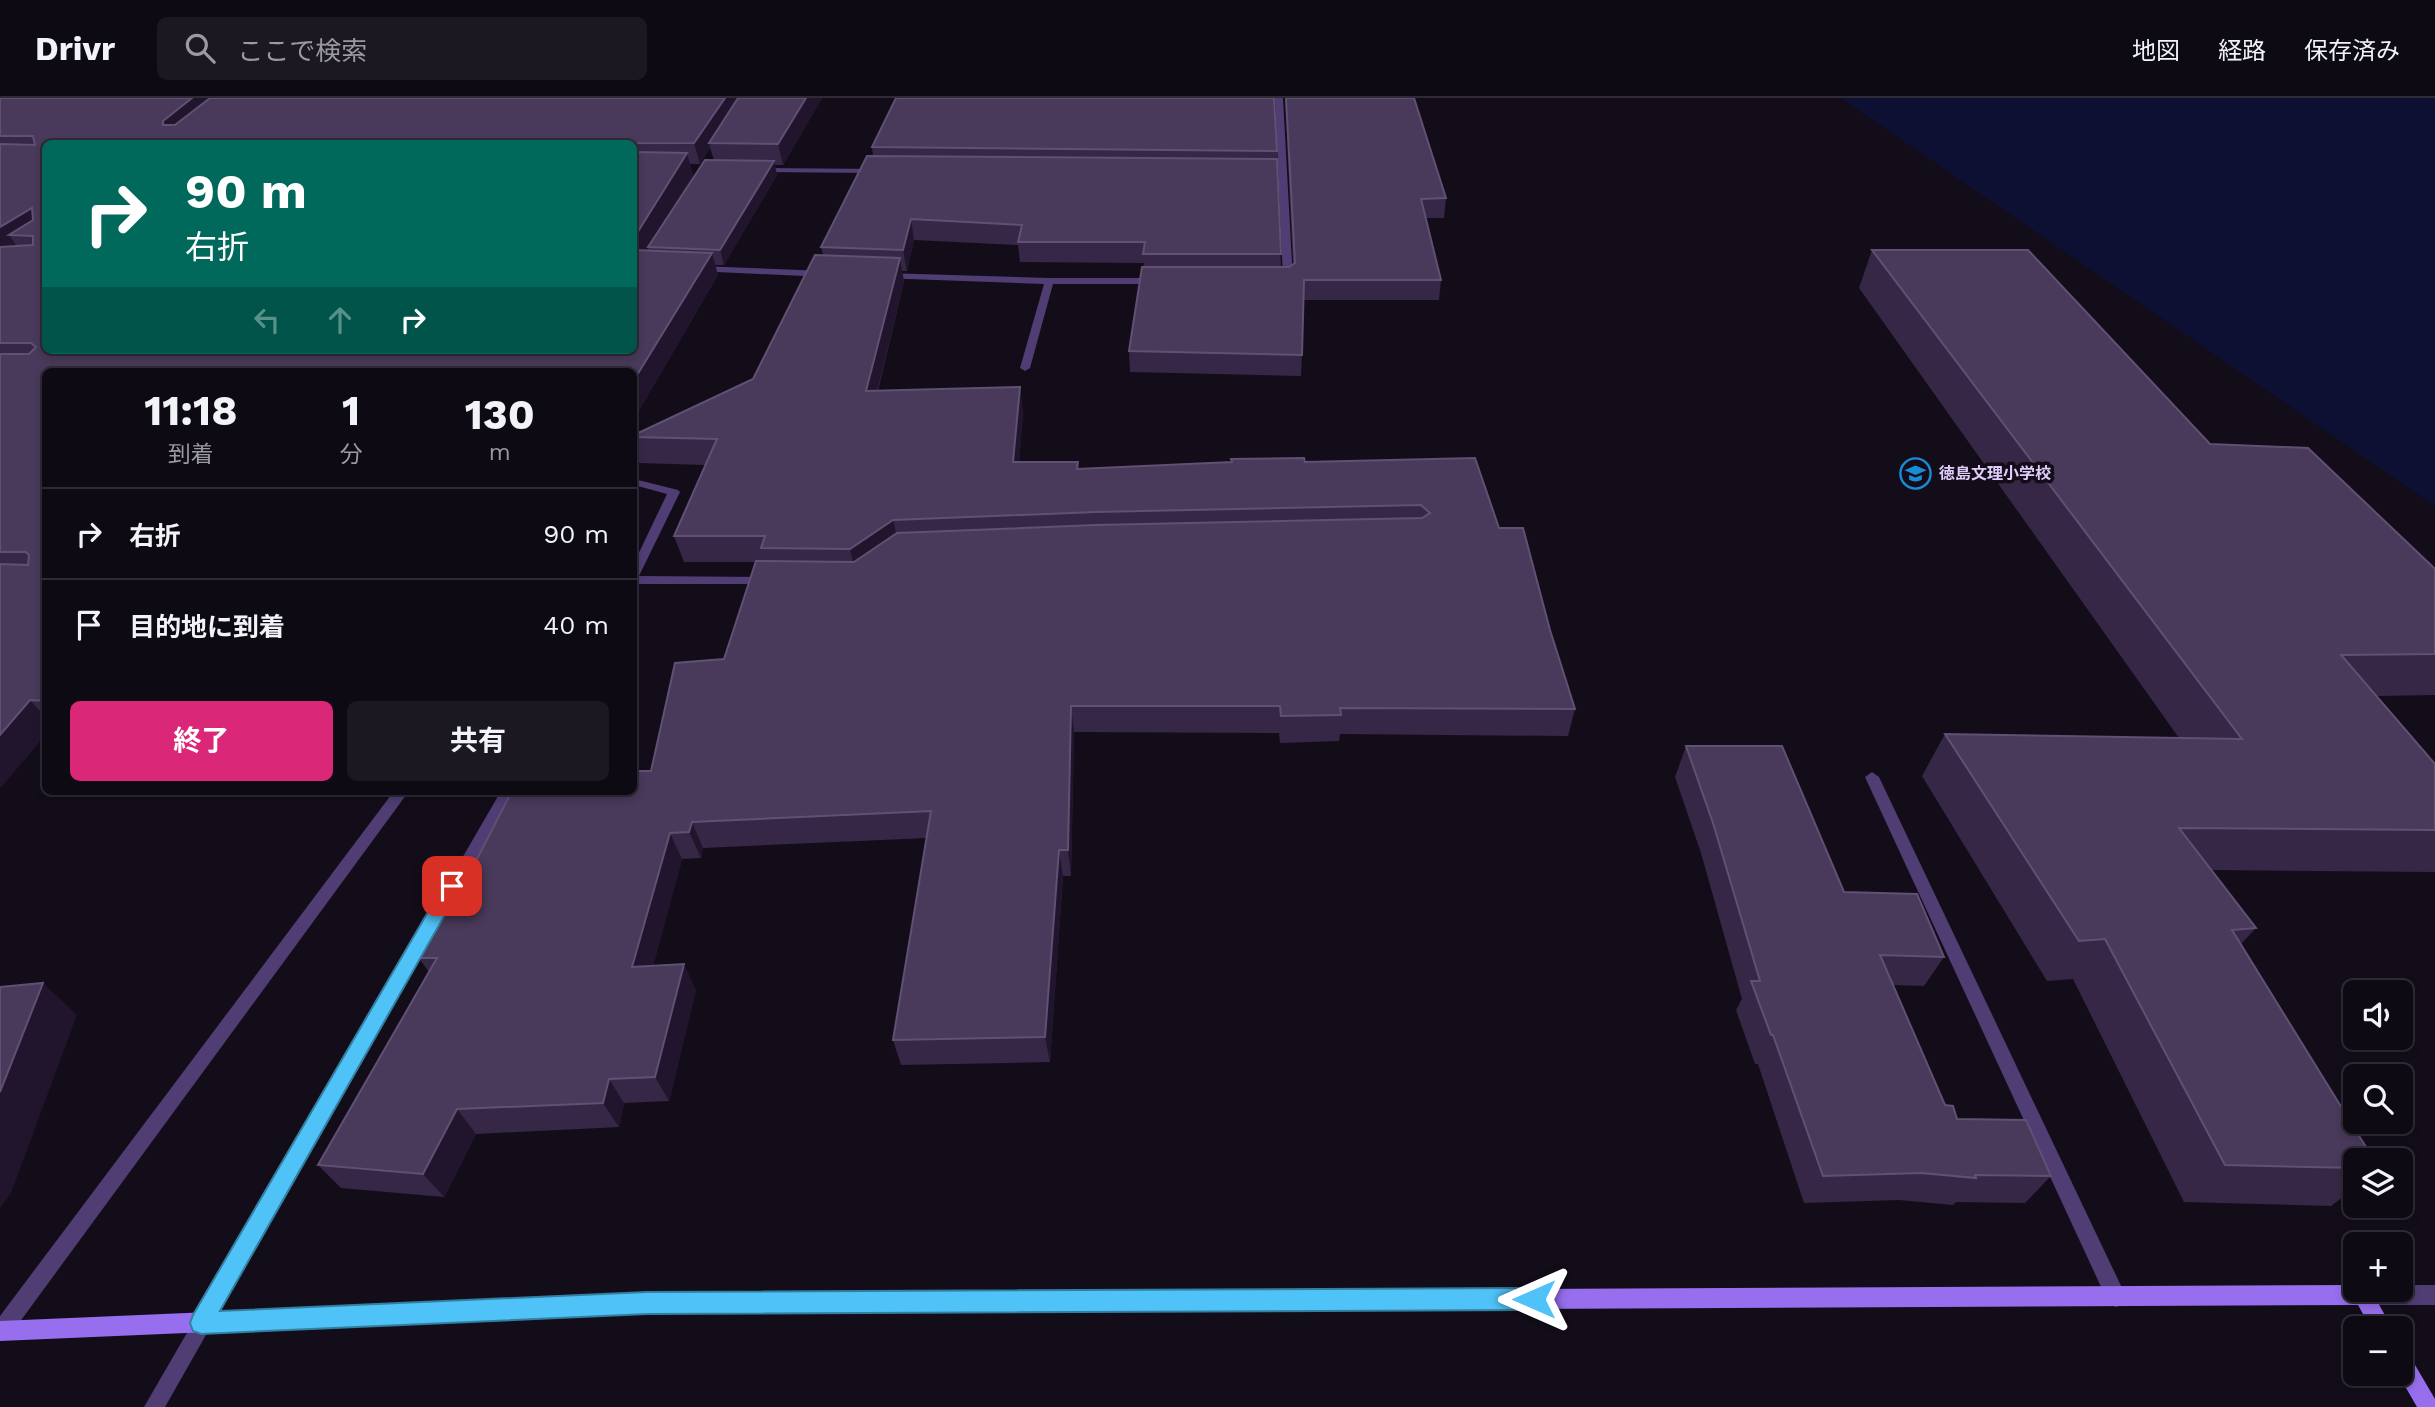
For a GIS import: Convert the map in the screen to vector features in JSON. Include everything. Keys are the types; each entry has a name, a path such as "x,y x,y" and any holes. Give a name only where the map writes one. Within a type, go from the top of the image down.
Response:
{"street":[{"path":"1275,281 1288,281 1279,98"},
{"path":"746,170 883,171"},
{"path":"1269,174 1283,174"},
{"path":"682,269 832,274"},
{"path":"873,275 1049,281 1168,281"},
{"path":"1025,368 1049,281"},
{"path":"637,483 674,492 637,568"},
{"path":"637,580 780,582"},
{"path":"1872,777 2116,1297"},
{"path":"0,1331 399,795"},
{"path":"154,1407 506,795"},
{"path":"0,1331 647,1303 2343,1295"},
{"path":"2413,1295 2435,1295"},
{"path":"2413,1381 2428,1407"}],"shaded area":[{"path":"1841,98 2435,98 2435,506"}],"building":[{"path":"0,98 192,98 163,121 163,125 175,125 210,98 725,98 694,143 637,143 637,140 42,140 42,354 637,354 637,250 712,253 637,375 637,368 42,368 42,701 30,700 0,735 0,564 28,565 29,555 26,552 0,552 0,354 29,354 36,347 31,343 0,343 0,247 33,245 33,236 9,235 33,220 32,208 0,227 0,144 35,145 33,136 0,136"},
{"path":"738,98 806,98 778,144 709,143"},
{"path":"896,98 1274,98 1277,151 872,147"},
{"path":"1286,98 1414,98 1446,198 1421,199 1441,280 1304,280 1302,355 1129,351 1142,267 1289,267 1295,263"},
{"path":"637,152 687,153 637,233"},
{"path":"867,156 1277,159 1281,254 1143,254 1145,242 1018,242 1022,225 911,219 903,250 821,247"},
{"path":"705,160 774,161 720,250 648,247"},
{"path":"1872,250 2028,250 2210,444 2308,448 2435,569 2435,654 2341,655 2435,764 2435,830 2179,828 2256,928 2232,930 2343,1110 2343,1134 2358,1134 2367,1148 2343,1148 2343,1168 2225,1165 2105,939 2079,941 1945,734 2242,739"},
{"path":"815,255 900,258 866,391 1020,387 1013,462 1078,462 1077,469 1232,462 1231,459 1304,458 1305,462 1475,458 1499,528 1523,528 1550,630 1575,709 1340,708 1341,715 1281,716 1280,706 1071,706 1068,850 1059,850 1045,1037 893,1040 931,811 692,822 689,832 670,833 632,967 684,964 655,1077 609,1079 603,1103 457,1109 423,1174 318,1165 437,958 419,958 448,898 457,898 510,795 637,795 637,771 651,771 675,663 724,659 756,561 854,562 897,533 1096,525 1422,518 1430,513 1421,505 1096,512 893,520 850,549 761,548 765,536 674,536 717,439 637,437 637,434 753,379"},
{"path":"1686,746 1782,746 1844,892 1917,894 1944,957 1880,955 1945,1105 1953,1106 1957,1119 2026,1120 2051,1176 1975,1175 1976,1178 1921,1173 1823,1176 1751,981 1760,981 1713,823"},
{"path":"43,983 0,1092 0,987"}],"place":[{"name":"徳島文理小学校","path":"1916,473"}],"route":[{"path":"452,886 201,1323 647,1303 1534,1299"}]}
